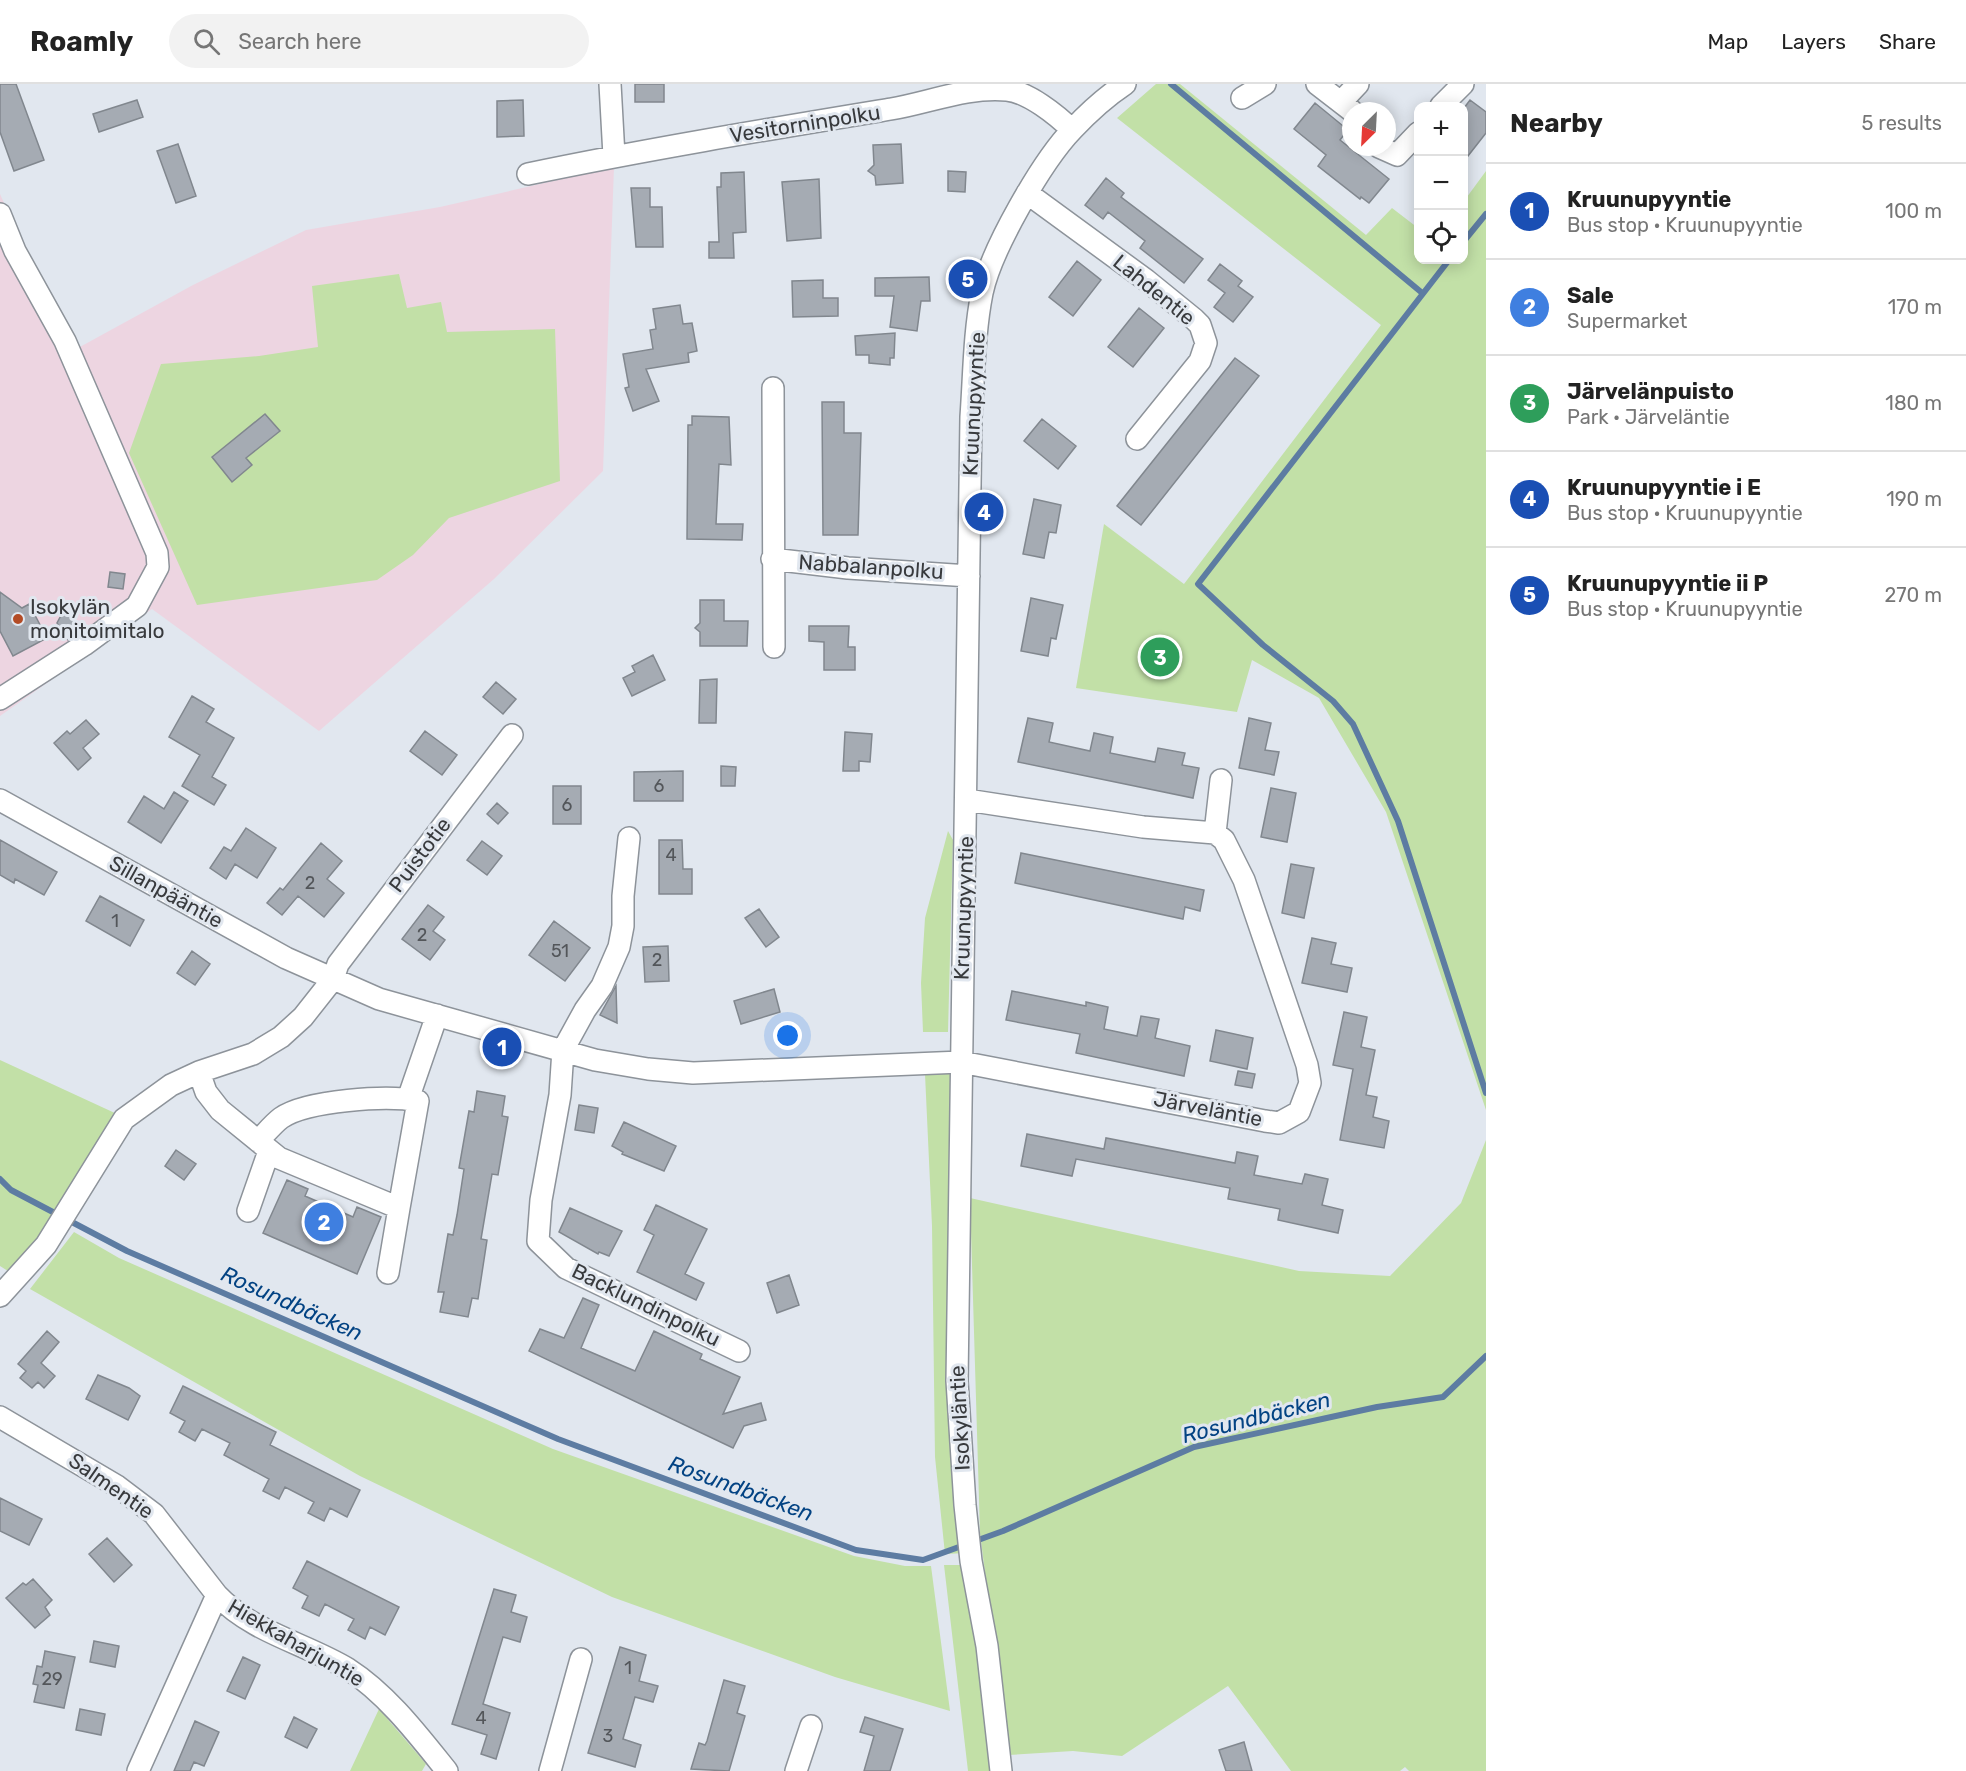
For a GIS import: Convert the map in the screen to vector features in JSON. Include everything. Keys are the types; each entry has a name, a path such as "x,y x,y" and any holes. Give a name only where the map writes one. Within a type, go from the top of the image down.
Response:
{"street":[{"path":"610,84 614,156"},
{"name":"Kruunupyyntie","path":"961,1062 967,800 971,417 982,291 1000,245 1027,193 1072,130 1125,84"},
{"path":"1242,98 1265,84"},
{"path":"1317,84 1342,104"},
{"path":"1349,102 1358,84"},
{"path":"1445,102 1463,84"},
{"name":"Vesitorninpolku","path":"528,174 614,156 913,106 973,91 1009,90 1041,105 1072,130"},
{"path":"1396,155 1414,138"},
{"name":"Lahdentie","path":"1027,193 1146,280 1194,319 1205,336 1204,354 1200,361 1137,439"},
{"path":"0,699 84,645 137,606 158,567 157,553 65,341 15,251 3,221"},
{"name":"Nabbalanpolku","path":"773,388 774,646"},
{"name":"Nabbalanpolku","path":"772,559 969,576"},
{"name":"Puistotie","path":"333,979 338,964 512,735"},
{"path":"967,800 1143,827 1215,833 1221,780"},
{"name":"Sillanpääntie","path":"0,800 286,958 333,979"},
{"name":"Järveläntie","path":"961,1062 1265,1121 1279,1123 1299,1112 1310,1083 1307,1065 1244,880 1227,846 1215,833"},
{"path":"563,1050 585,1010 602,986 619,947 624,926 623,896 628,838"},
{"path":"0,1296 54,1233 124,1119 171,1085 199,1072 253,1054 281,1036 303,1017 333,979 380,999 595,1060 693,1073 961,1062"},
{"path":"408,1099 437,1015"},
{"name":"Backlundinpolku","path":"563,1050 560,1095 540,1200 538,1241 566,1268 739,1351"},
{"name":"Isokyläntie","path":"961,1062 957,1381 971,1561 987,1646 1001,1771"},
{"path":"199,1072 206,1092 220,1110 279,1158 399,1208"},
{"path":"248,1211 264,1146 282,1117 303,1109 356,1100 408,1099 418,1101 388,1273"},
{"name":"Salmentie","path":"0,1417 117,1486 154,1514 217,1595"},
{"path":"138,1771 217,1595"},
{"name":"Hiekkaharjuntie","path":"217,1595 251,1622 329,1659 365,1682 402,1718 447,1771"},
{"path":"550,1771 581,1659"},
{"path":"796,1771 811,1726"}],"shaded area":[{"path":"614,167 603,471 494,579 319,731 152,609 0,716 0,194 22,243 78,348 193,285 306,230 440,207"}],"green space":[{"path":"1156,84 1180,84 1366,235 1392,208 1414,225 1414,264 1468,264 1468,196 1486,171 1486,1110 1386,812 1319,698 1252,660 1237,712 1076,688 1104,524 1184,584 1381,325 1117,118"},
{"path":"399,274 407,308 441,302 447,332 555,329 560,481 449,518 413,555 377,580 197,605 129,453 161,364 259,356 318,347 312,286"},
{"path":"948,831 953,840 948,1032 923,1032 921,983 925,918"},
{"path":"0,1060 117,1114 46,1228 11,1273 0,1266"},
{"path":"951,1073 948,1378 967,1553 945,1554 935,1457 932,1226 925,1074"},
{"path":"1486,1140 1486,1771 1409,1771 1405,1767 1400,1771 1291,1771 1228,1686 1122,1756 1073,1751 1008,1755 980,1533 970,1198 1299,1271 1390,1276 1461,1203"},
{"path":"74,1232 119,1258 553,1449 854,1556 905,1566 931,1566 950,1711 835,1677 612,1597 360,1476 30,1289"},
{"path":"944,1565 967,1565 993,1771 968,1771"},
{"path":"379,1709 426,1764 422,1771 350,1771"}],"building":[{"path":"0,84 16,84 44,160 14,171 0,132"},
{"path":"635,84 664,84 664,102 635,102"},
{"path":"137,100 143,117 99,132 93,114"},
{"path":"523,100 524,136 497,137 497,101"},
{"path":"1470,100 1486,112 1486,133 1468,156 1468,103"},
{"path":"1315,103 1342,125 1340,140 1342,156 1360,156 1389,179 1369,203 1361,197 1360,199 1318,166 1326,155 1294,129"},
{"path":"178,144 196,196 176,203 157,151"},
{"path":"901,144 903,183 876,185 875,176 868,171 874,165 873,145"},
{"path":"948,171 966,172 965,192 948,191"},
{"path":"744,172 746,232 733,233 734,258 709,258 709,242 719,242 717,187 721,187 721,173"},
{"path":"1106,178 1124,193 1121,197 1203,259 1184,283 1140,248 1145,241 1108,212 1103,219 1085,205"},
{"path":"819,179 821,238 787,241 782,182"},
{"path":"631,188 650,188 650,207 662,207 663,247 636,247"},
{"path":"1077,261 1101,280 1073,316 1049,297"},
{"path":"1220,264 1242,281 1238,286 1253,297 1233,322 1214,307 1225,293 1208,280"},
{"path":"929,277 930,301 921,301 917,331 890,327 894,296 875,296 875,278"},
{"path":"823,280 823,298 838,298 838,316 793,317 792,281"},
{"path":"680,305 683,324 692,323 697,351 688,353 689,362 646,369 659,401 633,411 625,388 629,387 623,354 653,349 650,330 656,329 653,309"},
{"path":"1139,308 1164,328 1133,367 1108,347"},
{"path":"895,333 894,358 890,358 890,365 869,363 869,355 856,355 855,336"},
{"path":"1235,358 1259,376 1141,525 1117,506"},
{"path":"822,402 844,402 844,433 861,433 858,535 823,535"},
{"path":"265,414 280,431 246,458 252,465 232,482 212,457"},
{"path":"692,416 729,417 731,465 719,464 716,524 743,524 742,540 687,539 688,425 692,425"},
{"path":"1042,419 1076,446 1058,469 1024,441"},
{"path":"1034,499 1061,505 1056,533 1049,532 1044,558 1023,554"},
{"path":"110,572 125,574 123,589 108,587"},
{"name":"Isokylän monitoimitalo","path":"0,592 22,608 29,604 47,638 13,656 0,631"},
{"path":"1031,598 1063,605 1056,639 1051,638 1048,656 1021,651"},
{"path":"700,600 724,600 724,621 748,621 747,646 700,646 700,632 695,628 700,623"},
{"path":"65,608 81,631 68,640 57,623"},
{"path":"809,626 849,626 848,647 855,647 855,670 824,670 824,642 809,641"},
{"path":"653,655 665,680 632,696 623,678 635,672 632,666"},
{"path":"717,679 716,723 699,723 700,680"},
{"path":"496,682 516,699 503,714 483,697"},
{"path":"192,696 214,709 206,722 234,738 212,777 226,785 214,805 182,786 200,755 169,737"},
{"path":"1028,718 1053,723 1049,742 1090,751 1094,733 1113,737 1110,753 1155,762 1158,748 1185,753 1182,765 1199,768 1193,798 1018,762"},
{"path":"1249,718 1271,723 1265,750 1279,752 1274,775 1239,768"},
{"path":"86,720 99,734 83,748 91,758 78,770 54,743 67,731 70,734"},
{"path":"425,731 457,755 442,775 410,751"},
{"path":"845,732 872,734 870,762 859,761 859,771 843,771"},
{"path":"721,766 736,767 735,786 721,786"},
{"path":"683,771 683,801 634,801 634,772"},
{"path":"553,786 581,786 581,824 553,824"},
{"path":"1271,788 1296,793 1287,842 1261,837"},
{"path":"174,792 188,801 161,843 128,822 144,796 164,809"},
{"path":"497,803 508,813 498,824 487,814"},
{"path":"246,828 276,848 257,878 235,864 226,879 210,868 224,847 231,851"},
{"path":"0,840 57,872 44,895 15,879 14,883 0,875"},
{"path":"659,840 682,840 683,869 692,869 692,894 659,894"},
{"path":"482,841 502,856 487,875 467,860"},
{"path":"321,843 342,861 327,879 344,893 324,917 298,896 282,915 267,903 280,888 283,890"},
{"path":"1021,853 1204,890 1200,911 1185,907 1183,919 1015,883"},
{"path":"1291,864 1314,868 1304,918 1282,913"},
{"path":"100,896 144,920 130,946 86,921"},
{"path":"428,905 444,917 433,931 445,940 430,960 402,939"},
{"path":"759,909 779,937 766,947 745,918"},
{"path":"554,921 590,948 565,981 529,955"},
{"path":"1312,938 1336,943 1331,964 1352,968 1347,992 1302,983"},
{"path":"668,946 669,981 645,982 643,947"},
{"path":"192,951 210,964 195,985 177,973"},
{"path":"616,986 617,1023 600,1015"},
{"path":"774,989 780,1012 741,1024 734,1001"},
{"path":"1012,991 1086,1006 1086,1002 1108,1007 1104,1029 1137,1036 1141,1016 1159,1019 1155,1038 1190,1046 1184,1076 1076,1053 1080,1034 1006,1020"},
{"path":"1344,1012 1367,1017 1361,1047 1375,1050 1366,1095 1377,1097 1373,1117 1389,1121 1384,1148 1340,1140 1353,1069 1333,1065"},
{"path":"1216,1030 1253,1038 1247,1069 1210,1061"},
{"path":"1238,1071 1255,1074 1252,1088 1235,1085"},
{"path":"477,1091 505,1096 502,1116 508,1117 498,1175 492,1174 481,1239 487,1240 478,1299 472,1298 468,1317 440,1312 444,1292 438,1292 448,1234 453,1235 457,1215 464,1169 459,1168 469,1111 474,1112"},
{"path":"579,1105 598,1108 594,1133 575,1130"},
{"path":"624,1122 676,1146 664,1171 622,1154 623,1152 612,1146"},
{"path":"1027,1134 1104,1149 1106,1138 1235,1163 1237,1152 1258,1156 1254,1175 1302,1184 1305,1174 1328,1179 1322,1205 1343,1210 1338,1233 1278,1220 1280,1209 1228,1199 1230,1188 1076,1159 1072,1176 1021,1166"},
{"path":"176,1150 196,1164 184,1180 165,1166"},
{"path":"287,1180 308,1189 305,1196 353,1217 357,1207 381,1217 357,1274 263,1233"},
{"path":"656,1205 707,1229 685,1274 704,1283 696,1300 637,1272 654,1235 644,1230"},
{"path":"570,1208 622,1231 609,1256 599,1252 598,1254 559,1232"},
{"path":"789,1275 799,1305 777,1313 767,1283"},
{"path":"583,1298 599,1305 581,1348 635,1371 654,1331 702,1354 700,1359 740,1377 723,1414 761,1403 766,1420 744,1426 733,1448 529,1351 540,1329 564,1338"},
{"path":"47,1331 59,1342 41,1363 55,1376 44,1388 38,1382 32,1388 20,1378 26,1371 18,1364"},
{"path":"98,1375 129,1388 140,1396 128,1420 86,1399"},
{"path":"183,1386 276,1432 270,1445 360,1490 347,1517 330,1508 324,1521 308,1513 314,1502 285,1487 279,1499 263,1491 269,1479 224,1455 230,1443 202,1429 195,1441 179,1432 185,1421 170,1413"},
{"path":"0,1498 42,1519 29,1545 0,1531"},
{"path":"107,1538 132,1565 114,1582 89,1554"},
{"path":"307,1561 399,1607 385,1635 370,1627 365,1639 348,1630 354,1619 325,1604 319,1616 302,1608 308,1596 293,1588"},
{"path":"33,1579 52,1600 45,1607 50,1615 35,1628 6,1598 23,1583 26,1585"},
{"path":"494,1589 516,1595 511,1612 527,1617 520,1642 503,1637 483,1704 510,1713 496,1759 481,1754 487,1735 452,1724"},
{"path":"94,1641 119,1646 115,1667 90,1662"},
{"path":"620,1647 646,1655 639,1681 658,1686 653,1702 635,1697 623,1739 641,1745 635,1767 588,1753"},
{"path":"45,1651 75,1657 64,1708 34,1702 38,1685 33,1684 37,1666 42,1667"},
{"path":"243,1657 260,1665 245,1699 227,1691"},
{"path":"724,1680 745,1686 737,1713 745,1716 729,1771 691,1769 699,1743 705,1745 707,1741"},
{"path":"80,1709 105,1714 101,1735 76,1730"},
{"path":"294,1717 317,1729 307,1748 285,1737"},
{"path":"865,1717 903,1729 890,1771 864,1771 874,1736 860,1732"},
{"path":"195,1721 219,1732 204,1766 194,1762 190,1771 174,1771"},
{"path":"1244,1742 1252,1771 1226,1771 1219,1750"}],"waterway":[{"path":"1171,84 1421,292"},
{"path":"1468,236 1486,214"},
{"path":"1446,264 1198,584 1263,645 1333,701 1353,724 1398,821 1486,1093"},
{"name":"Rosundbäcken","path":"0,1179 11,1190 127,1251 558,1439 856,1550 923,1560 1003,1531 1194,1447 1377,1407 1443,1397 1486,1356"}],"place":[{"name":"Kruunupyyntie ii P","path":"968,279"},
{"name":"Kruunupyyntie i E","path":"984,512"},
{"name":"Isokylän monitoimitalo","path":"18,619"},
{"name":"Järvelänpuisto","path":"1160,657"},
{"name":"Kruunupyyntie","path":"502,1047"},
{"name":"Sale","path":"324,1222"}]}
